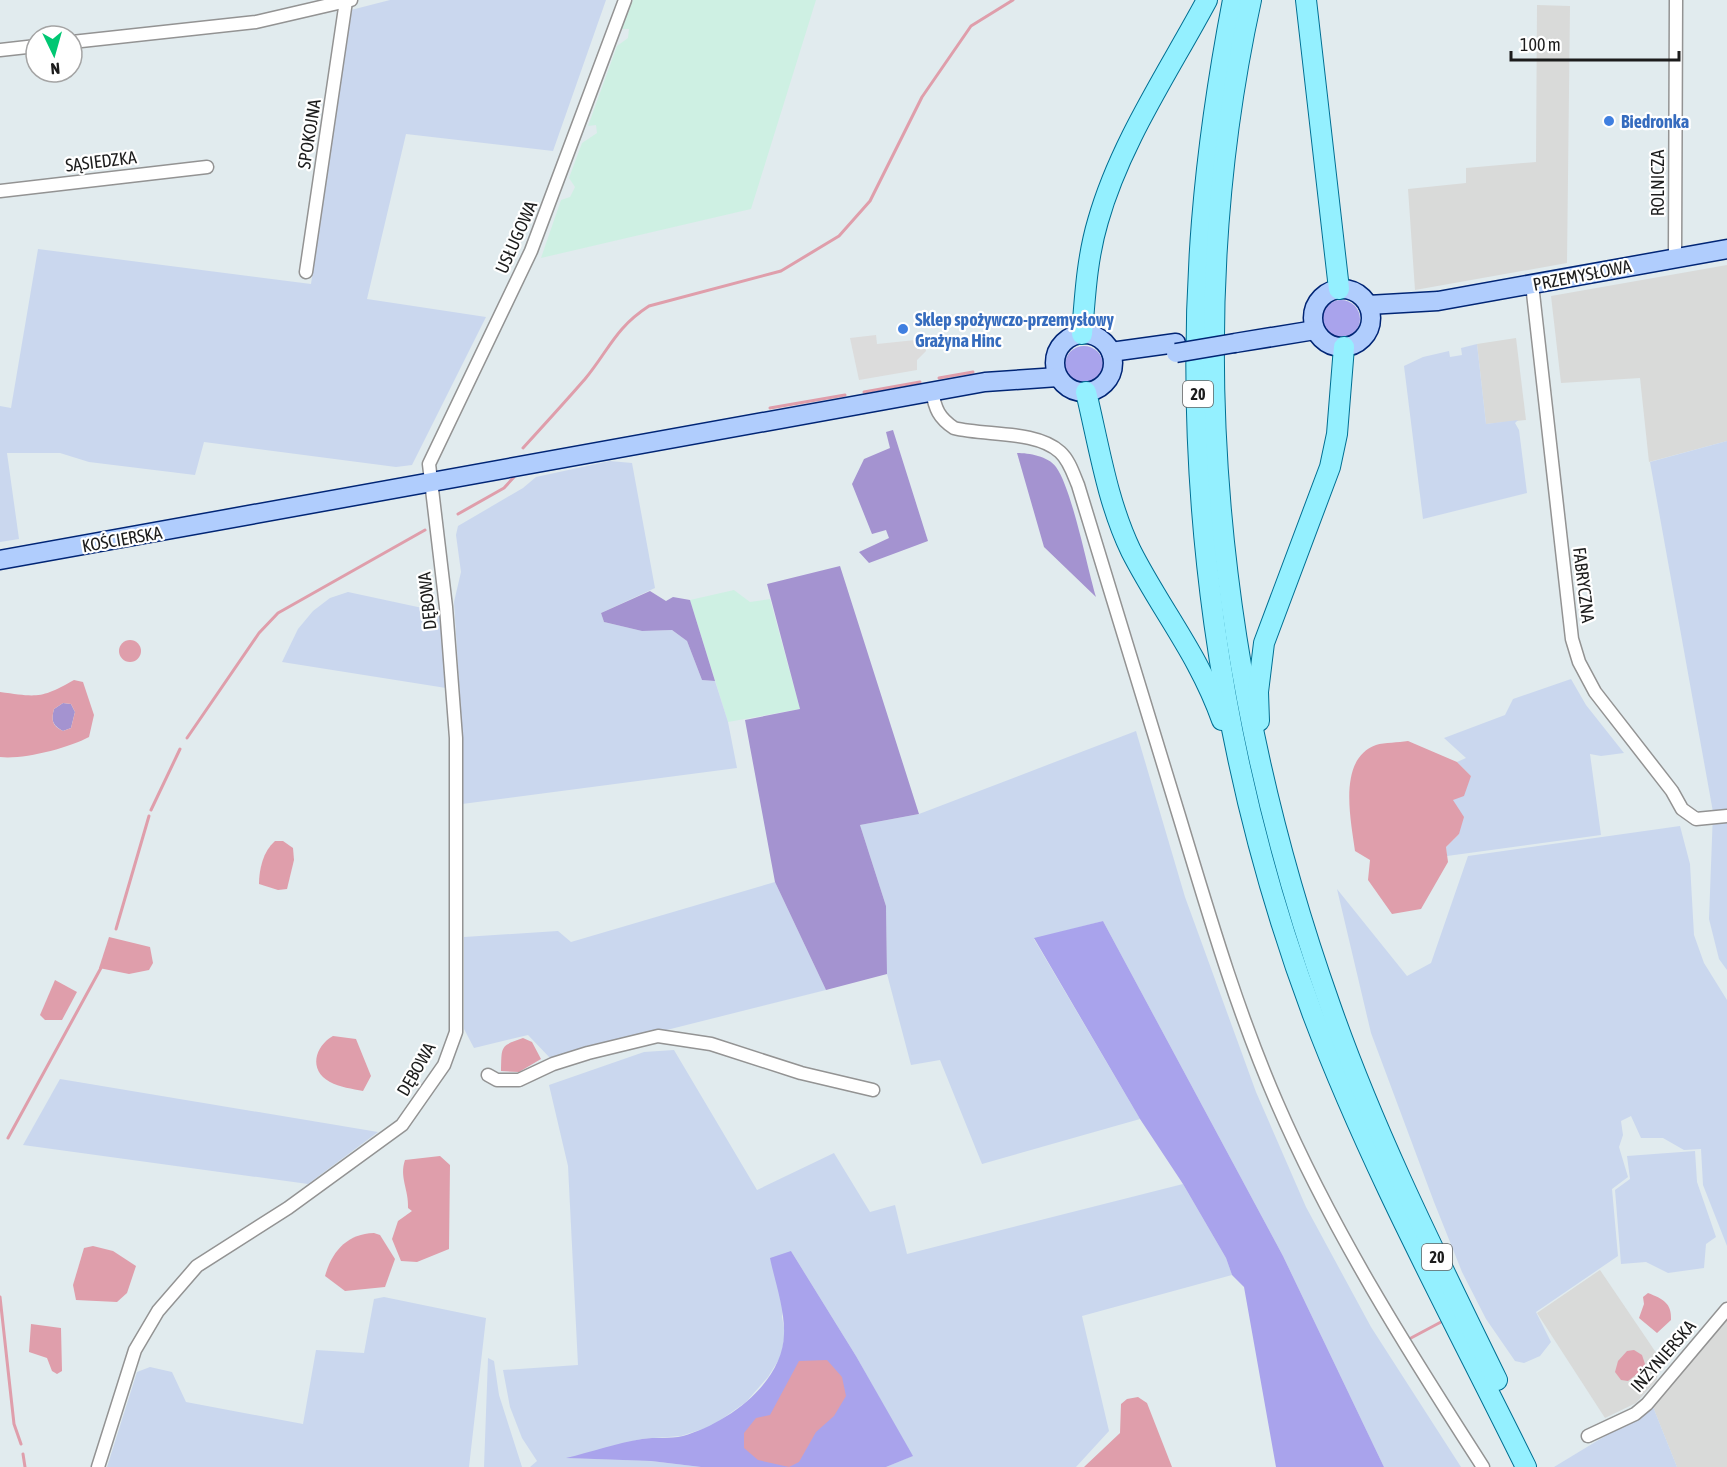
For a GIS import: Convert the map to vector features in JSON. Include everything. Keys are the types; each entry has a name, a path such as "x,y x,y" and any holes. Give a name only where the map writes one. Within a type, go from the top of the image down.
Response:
{"main road":[{"path":"1082,334 1088,265 1097,222 1110,184 1207,0"},
{"name":"20","path":"1233,0 1214,110 1202,222 1197,348 1198,457 1212,599 1227,699 1344,1044 1432,1246 1539,1467"},
{"name":"20","path":"1251,0 1235,92 1220,224 1215,298 1215,402 1220,512 1254,781 1280,916 1312,1011 1338,1078 1380,1174 1526,1467"},
{"path":"1306,0 1339,289"},
{"name":"PRZEMYSŁOWA","path":"1369,314 1727,249"},
{"path":"1339,289 1353,291 1369,314 1364,336 1358,342 1344,347 1327,343 1314,322 1319,300 1339,289"},
{"path":"1112,359 1235,337 1280,324 1314,322"},
{"path":"1082,334 1099,339 1112,359 1107,382 1101,387 1086,392 1070,389 1057,369 1061,346 1074,336 1082,334"},
{"path":"1254,781 1258,692 1264,643 1330,467 1337,434 1344,347"},
{"path":"932,391 1057,369"},
{"name":"KOŚCIERSKA","path":"0,560 244,518 433,481 932,391"},
{"path":"1086,392 1115,512 1132,551 1203,672 1254,781"}],"street":[{"name":"USŁUGOWA","path":"433,481 429,464 531,250 625,0"},
{"name":"ROLNICZA","path":"1675,258 1676,0"},
{"path":"84,41 256,22 349,1"},
{"name":"SPOKOJNA","path":"306,272 349,1"},
{"path":"0,50 24,47"},
{"name":"SĄSIEDZKA","path":"0,191 207,167"},
{"name":"FABRYCZNA","path":"1532,284 1554,497 1572,639 1579,662 1595,692 1672,791 1682,809 1696,819 1727,816"},
{"path":"932,391 936,410 943,421 954,428 1042,441 1062,453 1070,465 1218,945 1277,1102 1318,1193 1356,1265 1483,1467"},
{"name":"DĘBOWA","path":"98,1467 135,1350 158,1311 197,1266 288,1208 402,1125 444,1065 456,1032 456,738 433,481"},
{"path":"488,1075 497,1080 519,1080 588,1053 658,1036 711,1044 801,1073 873,1090"},
{"name":"INŻYNIERSKA","path":"1588,1436 1635,1414 1647,1404 1727,1309"}],"shaded area":[{"path":"390,0 606,0 553,151 406,134 367,299 486,317 412,465 396,467 204,442 195,475 89,462 60,453 7,453 19,539 0,542 0,406 11,408 38,249 311,284 351,10"},
{"path":"633,0 816,0 751,209 541,258 561,200 570,197 575,187 569,178 582,143 597,133 596,125 588,126 617,46 628,38 629,29 622,29"},
{"path":"1537,5 1570,6 1567,263 1415,290 1408,189 1466,183 1466,168 1536,162"},
{"path":"1727,265 1727,441 1649,462 1640,378 1561,383 1551,296"},
{"path":"1341,300 1354,306 1360,319 1354,332 1341,338 1328,332 1322,319 1328,306"},
{"path":"876,335 877,344 925,339 926,351 917,360 917,370 859,380 850,338"},
{"path":"1516,338 1526,420 1486,424 1477,344"},
{"path":"1477,344 1486,424 1518,420 1515,423 1519,430 1527,493 1423,519 1404,366 1423,357 1449,351 1450,357 1462,355 1461,348"},
{"path":"1084,346 1097,352 1103,365 1097,378 1084,384 1071,378 1065,365 1071,352"},
{"path":"893,430 928,541 869,563 859,552 889,538 886,530 872,534 852,484 864,459 890,448 886,432"},
{"path":"1727,441 1727,970 1719,959 1709,919 1713,812 1650,462"},
{"path":"1017,453 1043,458 1056,467 1068,492 1096,597 1044,547"},
{"path":"610,461 632,463 655,588 601,613 604,622 642,631 672,630 687,641 702,680 715,681 728,722 737,768 462,804 463,747 454,602 461,572 456,535 458,526 523,488 536,477"},
{"path":"840,566 919,814 860,825 886,906 887,974 826,990 775,882 745,720 800,709 767,584"},
{"path":"734,590 750,602 770,599 800,709 728,722 690,600"},
{"path":"650,591 666,601 673,597 690,600 715,681 702,680 687,641 672,630 642,631 604,622 601,613"},
{"path":"348,592 441,612 446,688 282,662 298,629 313,611 330,598"},
{"path":"126,640 134,640 141,647 141,655 134,662 126,662 119,655 119,647"},
{"path":"1571,679 1586,705 1624,753 1601,756 1590,754 1601,835 1447,856 1446,847 1459,834 1453,800 1471,776 1457,762 1466,758 1444,738 1505,715 1513,699"},
{"path":"74,680 83,682 94,715 89,737 45,752 20,757 0,757 0,692 38,695 54,691","holes":["63,703 71,704 75,712 71,728 63,731 53,722 54,709"]},
{"path":"63,703 71,704 75,712 71,728 63,731 53,722 53,716 54,709"},
{"path":"1136,731 1185,897 1256,1092 1306,1207 1371,1327 1461,1467 1384,1467 1283,1256 1103,921 1034,939 1140,1119 982,1164 940,1060 911,1065 887,974 886,906 860,825 919,814"},
{"path":"1408,741 1457,762 1471,776 1464,796 1453,800 1464,817 1459,834 1446,847 1448,862 1421,909 1392,914 1368,880 1370,860 1355,851 1349,792 1356,763 1364,752 1380,744"},
{"path":"1680,826 1690,864 1694,935 1704,963 1727,1000 1727,1246 1703,1185 1701,1149 1684,1150 1663,1138 1641,1138 1631,1116 1621,1121 1623,1135 1619,1147 1628,1177 1612,1189 1618,1256 1536,1312 1551,1342 1540,1356 1524,1363 1515,1361 1486,1319 1462,1272 1434,1202 1371,1033 1337,889 1407,976 1431,963 1468,856"},
{"path":"275,841 283,841 293,848 294,860 287,889 278,890 259,884 262,861 267,850"},
{"path":"775,882 826,990 551,1059 528,1035 474,1048 464,1029 464,937 558,931 571,942"},
{"path":"1103,921 1283,1256 1384,1467 1276,1467 1244,1287 1232,1275 1226,1258 1183,1184 1140,1119 1034,938"},
{"path":"109,937 150,947 153,963 149,970 129,974 99,968"},
{"path":"55,980 77,992 62,1020 45,1020 40,1015"},
{"path":"333,1036 356,1039 371,1076 363,1091 334,1084 323,1077 319,1071 316,1058 318,1052"},
{"path":"523,1038 532,1042 541,1059 519,1072 501,1071 503,1048"},
{"path":"674,1050 757,1190 834,1153 870,1212 895,1205 907,1254 1183,1184 1226,1258 1232,1275 1082,1316 1109,1431 1076,1467 886,1467 912,1456 856,1356 791,1251 782,1317 785,1334 781,1356 768,1377 746,1402 712,1426 681,1436 641,1439 569,1458 651,1461 701,1467 530,1467 537,1461 522,1438 510,1407 503,1370 578,1365 568,1166 549,1085 644,1052"},
{"path":"60,1079 378,1132 308,1184 23,1145"},
{"path":"1695,1151 1697,1182 1716,1237 1706,1244 1704,1268 1668,1273 1646,1262 1621,1264 1615,1190 1630,1179 1627,1156"},
{"path":"440,1156 450,1165 449,1249 417,1262 401,1261 392,1239 398,1221 412,1211 408,1208 403,1166 405,1160"},
{"path":"374,1233 380,1235 395,1259 385,1287 345,1291 325,1276 336,1252 348,1240"},
{"path":"93,1246 113,1251 136,1266 127,1293 117,1302 76,1300 73,1285 84,1248"},
{"path":"791,1251 856,1356 913,1456 886,1467 701,1467 651,1461 566,1458 647,1438 683,1436 717,1422 734,1412 749,1399 774,1369 781,1352 784,1334 781,1306 770,1258"},
{"path":"1600,1270 1659,1357 1657,1380 1636,1403 1605,1418 1537,1313"},
{"path":"1648,1293 1662,1300 1670,1309 1671,1320 1657,1333 1639,1318 1644,1304 1643,1297"},
{"path":"384,1297 486,1318 469,1467 107,1467 137,1372 150,1367 172,1372 186,1402 303,1424 316,1350 364,1353 374,1299"},
{"path":"1727,1312 1727,1467 1677,1467 1653,1407"},
{"path":"31,1324 61,1328 62,1371 57,1374 52,1371 47,1358 29,1352"},
{"path":"1634,1350 1642,1355 1646,1367 1628,1381 1621,1380 1615,1372 1618,1361 1627,1351"},
{"path":"488,1358 494,1361 499,1395 522,1467 484,1467"},
{"path":"827,1360 842,1377 846,1396 834,1416 816,1432 799,1462 789,1467 758,1460 744,1448 744,1433 756,1418 770,1415 799,1361"},
{"path":"1138,1397 1147,1403 1172,1467 1084,1467 1120,1433 1121,1404 1127,1399"},
{"path":"1653,1407 1677,1467 1554,1467"}],"waterway":[{"path":"523,448 585,379 620,331 637,314 649,306 781,271 839,236 870,201 922,97 971,26 1013,0"},
{"path":"939,378 973,372"},
{"path":"864,392 920,382"},
{"path":"770,408 845,395"},
{"path":"458,514 504,488 514,477"},
{"path":"187,738 259,633 278,613 425,530"},
{"path":"151,810 180,749"},
{"path":"116,929 149,816"},
{"path":"8,1138 102,966"},
{"path":"0,1297 14,1424 21,1444"},
{"path":"1411,1338 1441,1322"},
{"path":"23,1454 25,1467"}],"place":[{"name":"Biedronka","path":"1609,121"},
{"name":"Sklep spożywczo-przemysłowy Grażyna Hinc","path":"903,329"}]}
